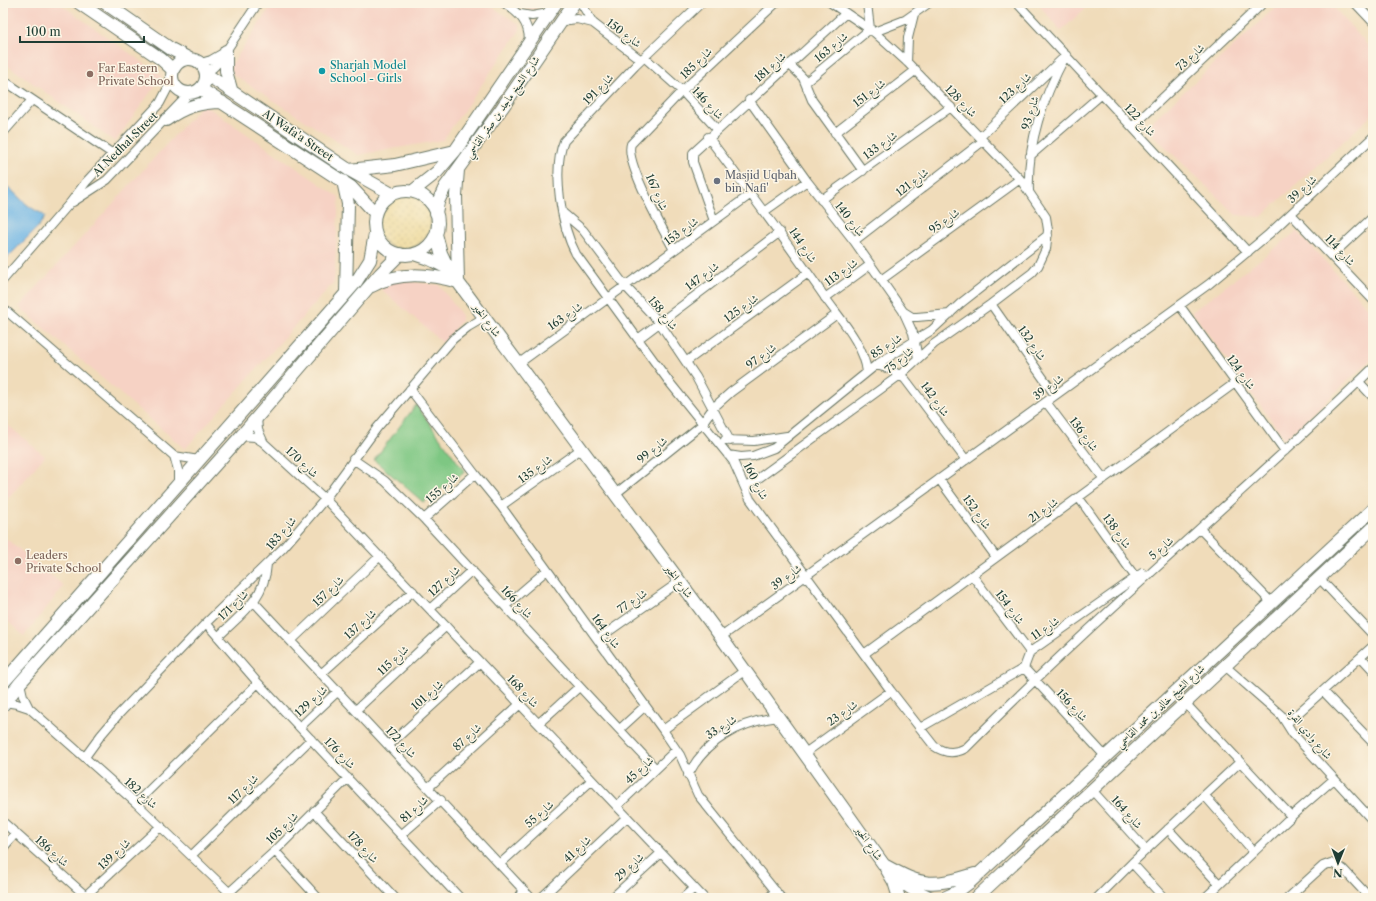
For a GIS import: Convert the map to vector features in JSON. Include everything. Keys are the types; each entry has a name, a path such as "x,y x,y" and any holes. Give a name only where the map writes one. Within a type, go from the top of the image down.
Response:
{"street":[{"path":"79,3 161,59 181,91 195,91 206,79 201,66"},
{"name":"Al Wafa'a Street","path":"105,3 171,50 201,66 231,89 349,170 392,194"},
{"path":"172,75 178,63 201,66 226,51 258,3"},
{"path":"504,3 520,14 526,24 529,42"},
{"name":"شارع الشيخ ماجد بن صقر القاسمي","path":"436,213 440,195 574,3"},
{"name":"شارع 150","path":"581,3 593,23"},
{"name":"شارع 191","path":"562,212 560,161 564,141 643,59 701,3"},
{"name":"شارع 185","path":"634,140 682,91 776,3"},
{"name":"شارع 128","path":"831,3 872,30 916,70 1020,179 1046,217 1048,235"},
{"path":"867,3 872,30"},
{"name":"شارع 163","path":"806,82 872,30 895,24 914,14 929,3"},
{"name":"شارع 122","path":"1017,3 1248,252"},
{"name":"شارع 73","path":"1132,127 1263,3"},
{"path":"1355,3 1373,22"},
{"path":"520,14 538,16 552,8"},
{"name":"شارع الشيخ ماجد بن صقر القاسمي","path":"413,191 437,172 455,151 552,8"},
{"name":"شارع 181","path":"714,221 692,157 696,148 846,13"},
{"path":"907,62 908,38 914,14"},
{"name":"شارع 150","path":"561,21 577,19 593,23 643,59 682,91"},
{"path":"226,51 226,71 231,89"},
{"name":"شارع 123","path":"982,139 1066,56"},
{"name":"شارع 93","path":"1029,191 1030,156 1042,108 1056,74 1066,56"},
{"path":"789,64 806,82 812,100 863,171"},
{"name":"شارع 151","path":"835,133 916,70"},
{"name":"Al Nedhal Street","path":"3,280 70,203 86,182 160,103 172,75"},
{"path":"3,80 113,154"},
{"name":"Al Nedhal Street","path":"70,203 107,180 195,91"},
{"name":"Al Wafa'a Street","path":"195,91 223,102 343,181 359,194 375,213"},
{"name":"شارع 146","path":"682,91 717,129"},
{"path":"1030,156 1102,94"},
{"path":"3,133 32,100"},
{"name":"شارع 140","path":"749,100 821,200 854,241 903,312 915,341 918,358"},
{"path":"166,120 178,111 192,105 223,102"},
{"name":"شارع 133","path":"821,200 951,107"},
{"name":"شارع 39","path":"721,637 1180,306 1248,252 1291,214 1373,136"},
{"name":"شارع 144","path":"708,137 765,211 863,352 867,372"},
{"name":"شارع 121","path":"854,241 982,139"},
{"name":"شارع 167","path":"634,140 630,148 630,152 644,193 674,250"},
{"path":"349,170 395,165 455,151"},
{"path":"368,289 387,279 405,276 428,276 458,282 456,195 458,170"},
{"name":"شارع 95","path":"881,280 1020,179"},
{"path":"343,181 348,204 346,293"},
{"path":"765,211 807,181"},
{"path":"3,683 367,268 373,251 375,234 373,220 381,202 392,194 402,191 413,191 428,199 436,213 438,227 436,234 427,247 414,254 400,254 388,249 382,245 375,234"},
{"name":"شارع 153","path":"625,286 751,194"},
{"name":"شارع 158","path":"562,212 586,234 625,286 660,322 687,361 730,441"},
{"name":"شارع 160","path":"562,212 567,234 576,254 676,391 703,422 737,467 750,499 891,691 934,746 940,750 953,753 966,748"},
{"name":"شارع 114","path":"1291,214 1373,300"},
{"path":"1332,256 1372,220"},
{"name":"شارع 147","path":"638,338 780,232"},
{"name":"شارع الخير","path":"436,234 441,253 449,270 485,316 518,364 721,637 744,671 805,753 884,865 894,882 899,898"},
{"name":"شارع 75","path":"745,488 900,375 934,344 991,304 1038,266 1046,249 1048,235"},
{"name":"شارع 85","path":"728,455 741,457 753,456 774,448 876,365 932,330 962,303 1048,235"},
{"path":"4,704 20,683 241,436 386,267 400,254"},
{"name":"شارع الخير","path":"414,254 429,258 449,270"},
{"name":"شارع 113","path":"825,298 870,265"},
{"name":"شارع 125","path":"687,361 808,273"},
{"name":"شارع 163","path":"518,364 625,286"},
{"name":"شارع 132","path":"991,304 1055,395"},
{"name":"شارع 124","path":"1180,306 1285,451"},
{"path":"3,308 174,456 199,460"},
{"path":"903,312 917,317 950,314"},
{"name":"شارع 97","path":"703,422 713,408 731,392 837,314"},
{"name":"شارع 183","path":"86,757 109,725 206,623 267,564 326,498 353,459 410,389 460,332 485,316"},
{"name":"شارع 142","path":"876,365 890,369 909,383 966,460"},
{"name":"شارع 5","path":"966,748 1034,681 1166,557 1200,529 1373,368"},
{"path":"1358,382 1373,396"},
{"name":"شارع 21","path":"864,654 1235,383"},
{"name":"شارع 164","path":"410,389 474,474 501,506 598,639 644,707 663,730 676,750 698,795 778,895"},
{"name":"شارع 136","path":"1046,402 1104,479"},
{"name":"شارع 170","path":"257,417 258,430 264,442"},
{"name":"شارع 99","path":"614,495 703,422"},
{"path":"716,439 730,441 766,440 790,435"},
{"name":"شارع 170","path":"241,436 255,437 264,442 326,498"},
{"path":"774,448 782,461"},
{"name":"شارع 135","path":"501,506 581,449"},
{"path":"174,456 178,470 178,484"},
{"name":"شارع 166","path":"353,459 385,481 424,519 656,769"},
{"name":"شارع 155","path":"424,519 474,474"},
{"name":"شارع 152","path":"940,479 996,557"},
{"name":"شارع 168","path":"326,498 704,898"},
{"name":"شارع 138","path":"1079,498 1136,578"},
{"name":"شارع الشيخ خالد بن محمد القاسمي","path":"944,898 963,888 1373,509"},
{"name":"شارع الشيخ خالد بن محمد القاسمي","path":"976,898 1373,528"},
{"path":"1200,529 1271,602"},
{"name":"شارع 157","path":"290,641 380,556"},
{"name":"شارع 11","path":"1024,668 1030,652 1166,557"},
{"name":"شارع 171","path":"218,637 254,602 263,586 267,564"},
{"name":"شارع 127","path":"430,609 472,570"},
{"path":"505,606 547,570"},
{"name":"شارع 154","path":"972,575 1030,652"},
{"path":"1319,578 1373,635"},
{"name":"شارع 77","path":"598,639 679,582"},
{"name":"شارع 137","path":"321,674 413,591"},
{"name":"شارع 172","path":"254,602 429,787 531,898"},
{"name":"شارع 176","path":"206,623 258,683 460,898"},
{"name":"شارع 115","path":"356,710 446,626"},
{"path":"1287,723 1373,646"},
{"path":"1361,657 1373,670"},
{"name":"شارع 101","path":"389,745 480,662"},
{"name":"شارع وادي القرة","path":"1225,666 1281,715 1293,734 1373,821"},
{"path":"920,728 1024,668"},
{"name":"شارع 156","path":"1024,668 1034,681 1105,756"},
{"path":"663,730 744,671"},
{"name":"شارع 182","path":"20,683 22,696 29,708 86,757 161,826 232,895"},
{"path":"136,803 258,683"},
{"path":"538,723 579,687"},
{"name":"شارع 129","path":"300,727 338,691"},
{"name":"شارع 23","path":"805,753 891,691"},
{"path":"1324,691 1373,743"},
{"path":"1185,703 1291,816"},
{"name":"شارع 182","path":"4,704 17,704 29,708"},
{"name":"شارع 87","path":"429,787 520,704"},
{"path":"620,729 644,707"},
{"name":"شارع 33","path":"688,775 703,752 724,735 750,723 779,717"},
{"name":"شارع 117","path":"192,855 311,739"},
{"name":"شارع 45","path":"617,806 676,750"},
{"path":"1098,897 1132,863 1240,762"},
{"name":"شارع 105","path":"223,898 232,895 348,778"},
{"path":"1205,898 1214,895 1219,884 1291,816 1334,779"},
{"name":"شارع 55","path":"500,864 592,780"},
{"name":"شارع 164","path":"1092,789 1146,850"},
{"path":"1205,796 1254,852"},
{"name":"شارع 81","path":"401,835 441,800"},
{"name":"شارع 178","path":"314,811 395,898"},
{"name":"شارع 41","path":"541,898 627,817"},
{"name":"شارع 186","path":"3,822 84,897"},
{"name":"شارع 139","path":"84,897 161,826"},
{"path":"1168,829 1219,884"},
{"path":"3,848 16,833"},
{"path":"275,851 318,898"},
{"name":"شارع 29","path":"612,898 661,853"},
{"path":"1132,863 1164,898"},
{"path":"1293,896 1323,866 1331,863 1336,864 1343,869 1370,898"},
{"path":"884,865 912,880 932,884 957,880 979,873"},
{"path":"884,865 904,884 929,898"},
{"path":"884,865 889,881 889,898"},
{"path":"683,898 694,888"},
{"path":"517,898 525,891"},
{"path":"768,898 778,895"},
{"path":"924,898 937,898"}],"shaded area":[{"name":"Far Eastern Private School","path":"3,3 59,3 162,76 115,142 3,62"},
{"path":"273,3 486,3 520,25 520,30 443,140 358,155 234,75 230,67"},
{"path":"520,3 541,3 537,8 530,10"},
{"path":"1037,3 1091,3 1061,31"},
{"path":"1280,3 1330,3 1373,51 1373,114 1261,217 1236,215 1150,132 1151,122"},
{"path":"203,104 339,197 334,282 185,449 19,307"},
{"path":"1297,231 1373,313 1373,358 1285,439 1192,312"},
{"path":"393,280 439,285 461,314 461,321 443,343 381,289"},
{"path":"3,421 45,456 3,504"},
{"name":"Leaders Private School","path":"3,536 64,586 24,636 3,617"}],"green space":[{"path":"416,405 465,472 423,502 374,460"}],"sand":[{"path":"397,193 409,193 423,201 431,215 429,232 423,241 409,249 397,249 387,244 380,237 375,227 375,215 380,205 387,198"}],"water":[{"path":"3,183 36,211 42,213 45,217 38,227 3,262"}],"place":[{"name":"Sharjah Model School - Girls","path":"322,71"},
{"name":"Far Eastern Private School","path":"90,74"},
{"name":"Masjid Uqbah bin Nafi'","path":"717,181"},
{"name":"Leaders Private School","path":"18,561"}]}
